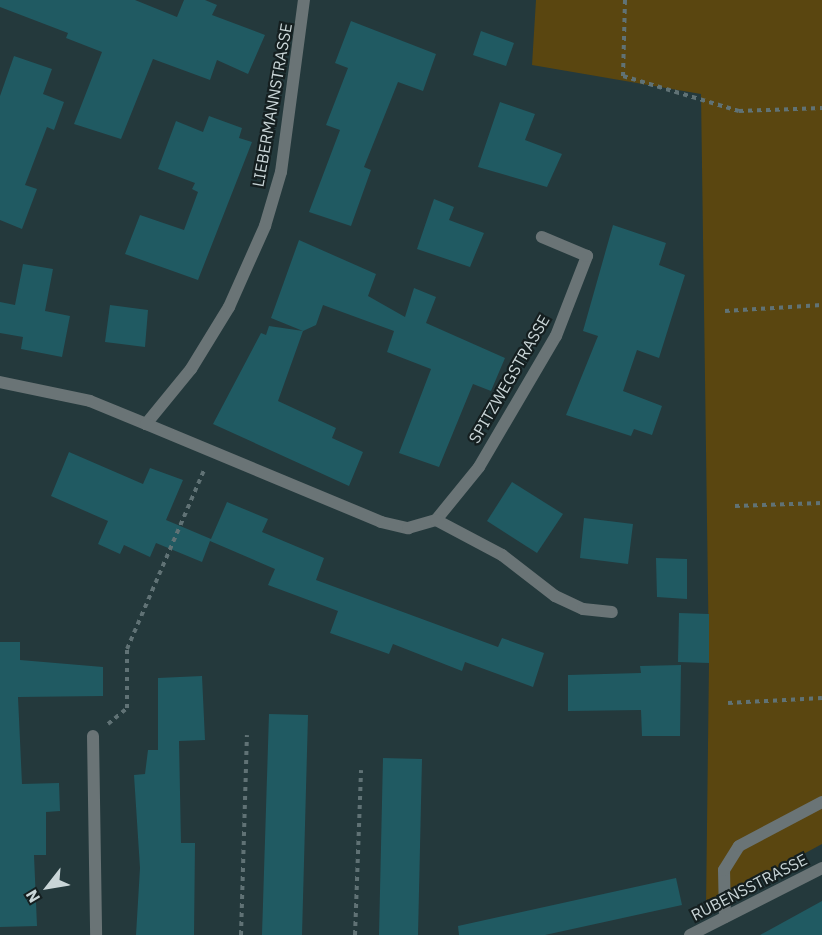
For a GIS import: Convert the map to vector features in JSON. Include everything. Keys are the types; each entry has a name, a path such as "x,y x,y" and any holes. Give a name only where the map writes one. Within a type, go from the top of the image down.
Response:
{"street":[{"name":"LIEBERMANNSTRASSE","path":"146,424 191,369 218,324 265,226 281,172 304,0"},
{"name":"SPITZWEGSTRASSE","path":"436,520 478,467 556,336 587,256 542,237"},
{"path":"0,382 90,401 212,454 381,522 408,528 436,520 502,555 555,597 583,609 612,612"},
{"path":"93,736 96,935"},
{"path":"725,917 724,870 739,846 822,802"},
{"name":"RUBENSSTRASSE","path":"690,935 822,868"}],"path":[{"path":"625,0 623,76 739,111 822,108"},
{"path":"725,311 822,305"},
{"path":"93,736 127,708 127,649 212,454"},
{"path":"735,506 822,503"},
{"path":"728,703 822,698"},
{"path":"241,935 247,735"},
{"path":"355,935 361,770"}],"shaded area":[{"path":"536,0 822,0 822,844 706,907 709,663 701,94 532,65"}],"building":[{"path":"0,0 135,0 177,17 184,0 205,0 217,5 212,15 265,35 248,74 217,60 210,80 153,59 121,139 74,124 102,52 66,38 68,33 0,7"},
{"path":"351,21 436,54 423,91 398,82 364,167 371,170 351,226 309,212 340,130 326,125 348,68 335,63"},
{"path":"481,31 514,43 506,66 473,55"},
{"path":"14,56 52,69 43,94 64,102 54,130 47,127 25,185 37,189 22,229 0,220 0,96"},
{"path":"500,102 535,114 525,140 562,154 547,187 478,167"},
{"path":"209,116 242,128 239,138 252,142 198,280 125,254 140,215 184,230 198,192 192,189 195,183 158,169 176,121 203,132"},
{"path":"434,199 454,207 449,220 484,233 470,267 417,249"},
{"path":"613,225 666,243 659,265 685,275 659,358 637,350 623,391 662,406 652,435 634,429 631,436 566,415 598,336 583,331"},
{"path":"299,240 376,274 368,296 405,317 414,288 436,297 426,323 505,358 491,391 473,384 439,467 399,453 431,369 387,352 394,331 323,305 316,325 303,331 271,318"},
{"path":"23,264 53,269 45,311 70,316 62,357 21,349 23,337 0,333 0,302 15,305"},
{"path":"110,305 148,310 145,347 105,342"},
{"path":"269,326 303,331 278,401 336,428 332,438 363,452 349,486 213,424 261,333 266,335"},
{"path":"69,452 143,484 150,468 183,480 166,520 211,539 227,502 268,519 262,532 324,558 316,580 498,647 502,638 544,653 533,687 465,662 462,671 393,644 389,654 330,633 338,611 268,585 275,569 210,541 202,562 156,543 150,557 124,545 120,554 98,544 108,521 51,496"},
{"path":"512,482 563,514 537,553 487,521"},
{"path":"584,518 633,524 628,564 580,558"},
{"path":"656,558 687,559 687,599 657,597"},
{"path":"679,613 709,614 709,663 678,662"},
{"path":"0,642 20,642 20,660 103,667 103,696 18,697 22,784 59,783 60,811 46,812 46,855 34,855 37,926 0,927"},
{"path":"681,665 680,736 642,736 641,710 568,711 568,675 641,673 640,666"},
{"path":"202,676 205,740 179,741 181,843 195,843 194,935 136,935 140,868 134,775 145,774 148,750 158,750 158,678"},
{"path":"269,714 308,715 302,935 262,935"},
{"path":"383,758 422,759 418,935 379,935"},
{"path":"676,878 682,905 545,935 459,935 458,926"},
{"path":"822,901 822,935 760,935"}]}
